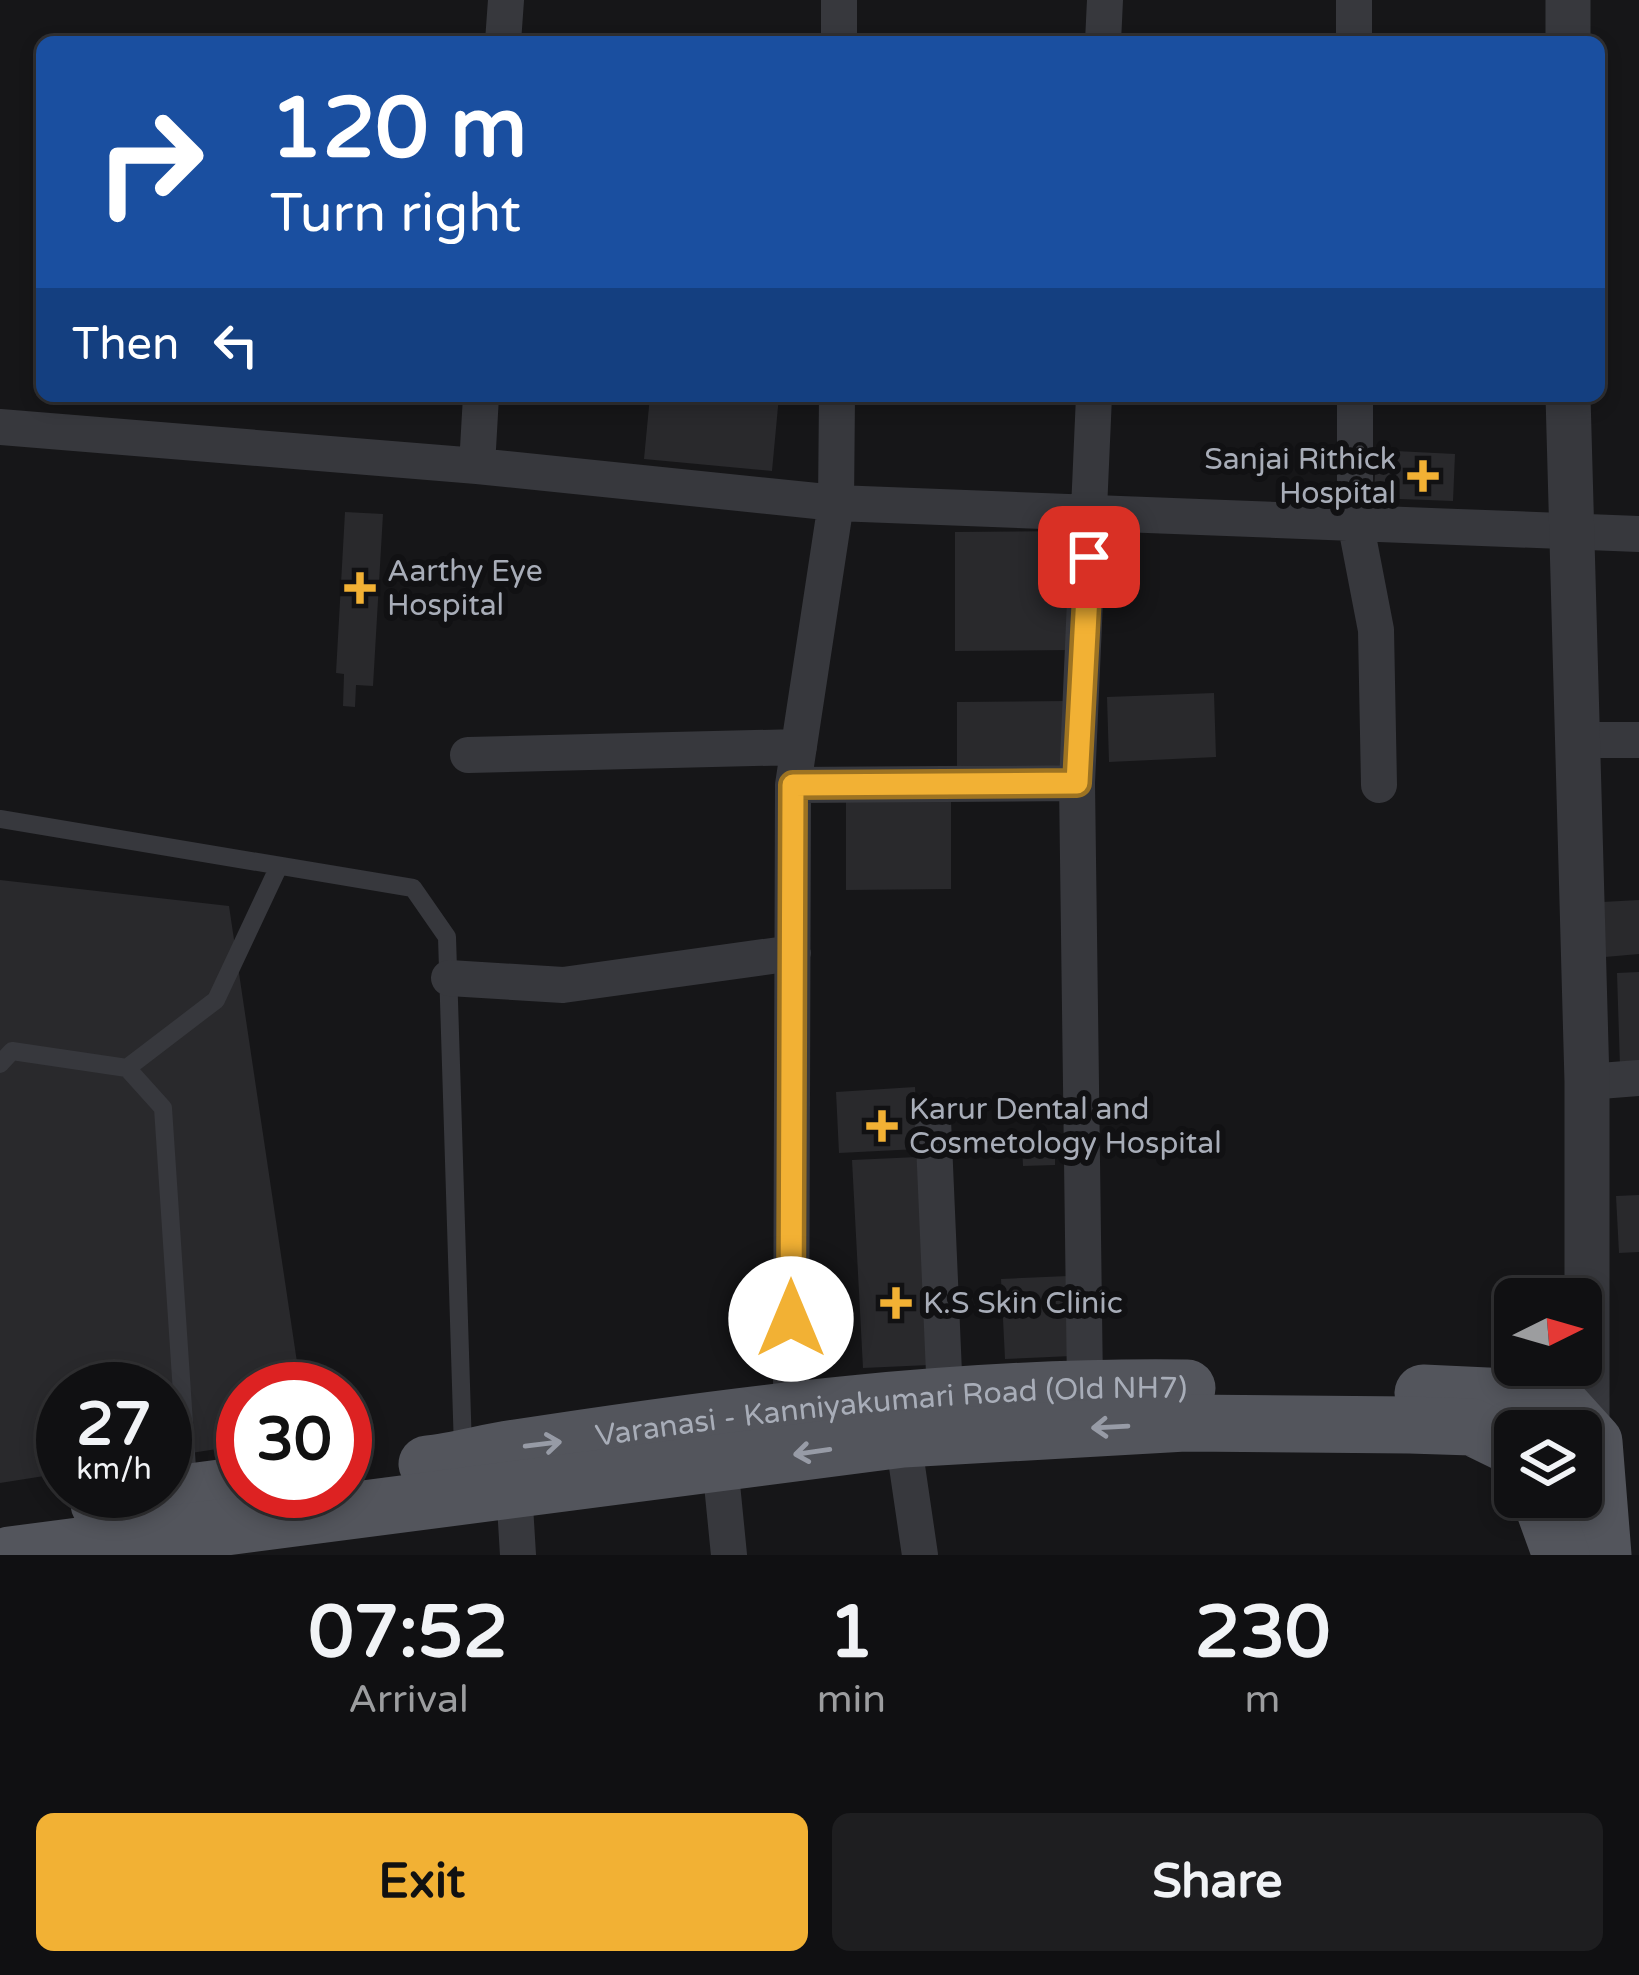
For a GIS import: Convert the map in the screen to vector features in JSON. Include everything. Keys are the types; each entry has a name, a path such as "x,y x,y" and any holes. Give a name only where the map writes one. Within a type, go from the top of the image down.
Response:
{"main road":[{"name":"Varanasi - Kanniyakumari Road (Old NH7)","path":"372,1471 790,1411 1084,1387 1556,1399 1568,1410"},
{"path":"372,1501 514,1489 903,1439 1185,1423 1472,1427 1494,1438"},
{"path":"0,1520 216,1513"},
{"path":"10,1555 114,1547 222,1518"},
{"path":"1548,1518 1561,1555"},
{"path":"1600,1518 1603,1555"}],"street":[{"path":"503,36 506,0"},
{"path":"839,0 839,36"},
{"path":"1103,36 1105,0"},
{"path":"1354,0 1354,36"},
{"path":"1568,0 1568,36"},
{"path":"477,466 481,402"},
{"path":"790,1411 793,785 836,502 837,402"},
{"path":"1084,1387 1077,783 1094,402"},
{"path":"1354,402 1354,521 1376,630 1379,785"},
{"path":"1568,402 1568,534 1587,1082 1587,1410"},
{"path":"0,427 477,466 836,502 1639,534"},
{"path":"1574,740 1639,740"},
{"path":"468,755 799,747"},
{"path":"793,785 1077,783"},
{"path":"449,978 563,985 793,953"},
{"path":"1587,1082 1639,1078"},
{"path":"933,1120 945,1396"},
{"path":"903,1439 920,1555"},
{"path":"721,1464 729,1555"},
{"path":"514,1489 518,1555"}],"lane":[{"path":"0,819 413,888 447,937 464,1460"},
{"path":"128,1068 216,1000 279,866"},
{"path":"0,1064 12,1051 128,1068 163,1108 216,1372"}],"building":[{"path":"649,402 778,402 772,471 644,459"},
{"path":"1376,450 1455,454 1453,501 1374,498"},
{"path":"345,512 383,514 373,686 356,685 355,707 343,706 344,674 336,673"},
{"path":"1070,531 1071,650 955,651 955,532"},
{"path":"1214,693 1216,757 1109,762 1107,697"},
{"path":"1067,701 1067,765 957,766 957,702"},
{"path":"846,793 951,793 951,889 846,890"},
{"path":"0,880 229,906 297,1362 216,1362 216,1449 192,1453 192,1362 36,1362 36,1477 0,1483"},
{"path":"1639,900 1639,954 1605,957 1602,902"},
{"path":"1639,972 1639,1067 1620,1067 1617,973"},
{"path":"915,1087 918,1149 839,1153 836,1092"},
{"path":"1055,1143 1055,1165 1023,1166 1022,1144"},
{"path":"918,1157 929,1365 863,1368 852,1160"},
{"path":"1639,1195 1639,1252 1619,1253 1616,1196"},
{"path":"1068,1276 1072,1356 1005,1359 1001,1279"}],"place":[{"name":"Sanjai Rithick Hospital","path":"1423,476"},
{"name":"Aarthy Eye Hospital","path":"360,588"},
{"name":"Karur Dental and Cosmetology Hospital","path":"882,1126"},
{"name":"K.S Skin Clinic","path":"896,1303"}],"route":[{"path":"791,1319 793,785 1077,783 1089,557"}]}
